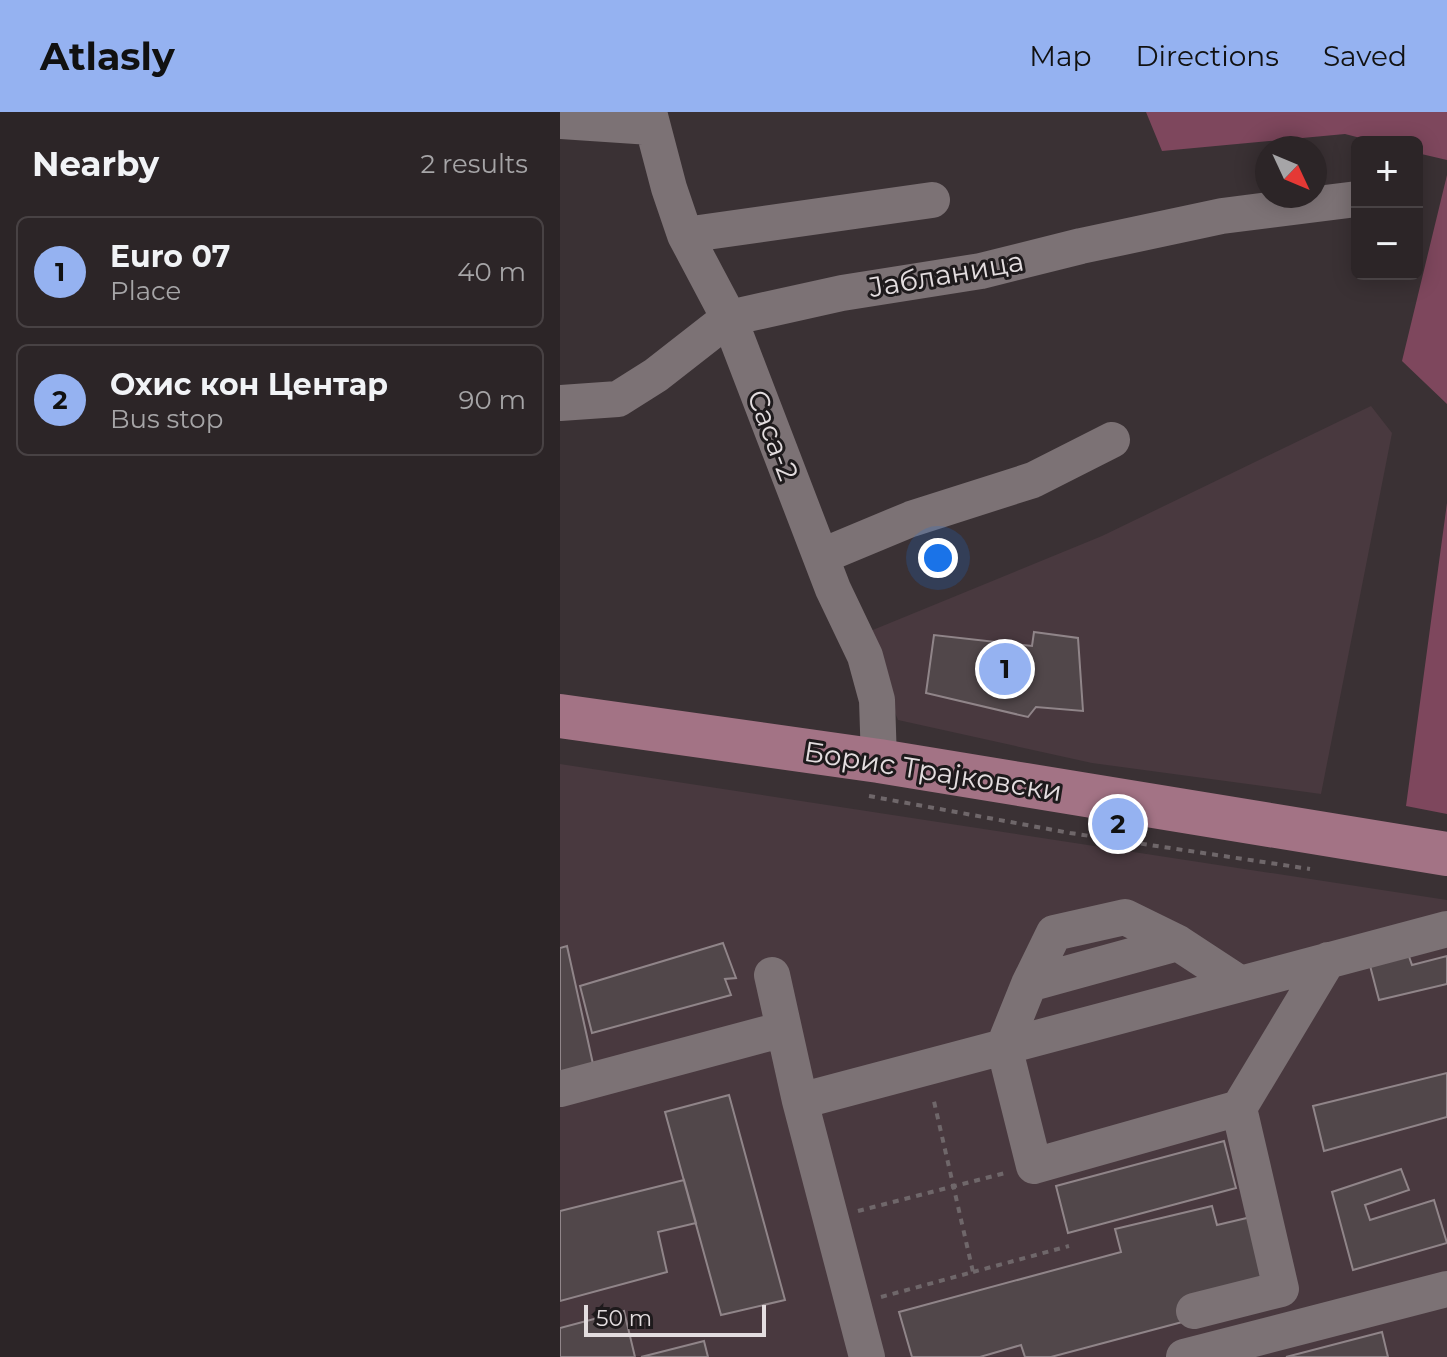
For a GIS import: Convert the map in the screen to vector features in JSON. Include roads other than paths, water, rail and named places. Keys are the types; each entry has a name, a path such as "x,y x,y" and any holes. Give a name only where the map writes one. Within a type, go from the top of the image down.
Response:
{"main road":[{"name":"Борис Трајковски","path":"560,716 870,778 1447,854"}],"street":[{"path":"560,121 650,120"},
{"name":"Саса-2","path":"650,120 685,235 729,318 833,589 865,656 877,700 870,778"},
{"path":"685,235 932,200"},
{"name":"Јабланица","path":"560,403 618,399 656,375 729,318 842,293 981,271 1222,216 1351,200"},
{"path":"822,556 911,519 1033,480 1112,440"},
{"path":"1239,983 1178,943 1125,917 1054,933 1004,1046 1034,1166 1239,1108 1328,960"},
{"path":"800,1101 1447,929"},
{"path":"772,975 800,1101 867,1357"},
{"path":"560,1089 784,1029"},
{"path":"1194,1311 1281,1289 1239,1108"},
{"path":"1184,1357 1447,1289"}],"place":[{"name":"Euro 07","path":"1005,669"},
{"name":"Охис кон Центар","path":"1118,824"}]}
